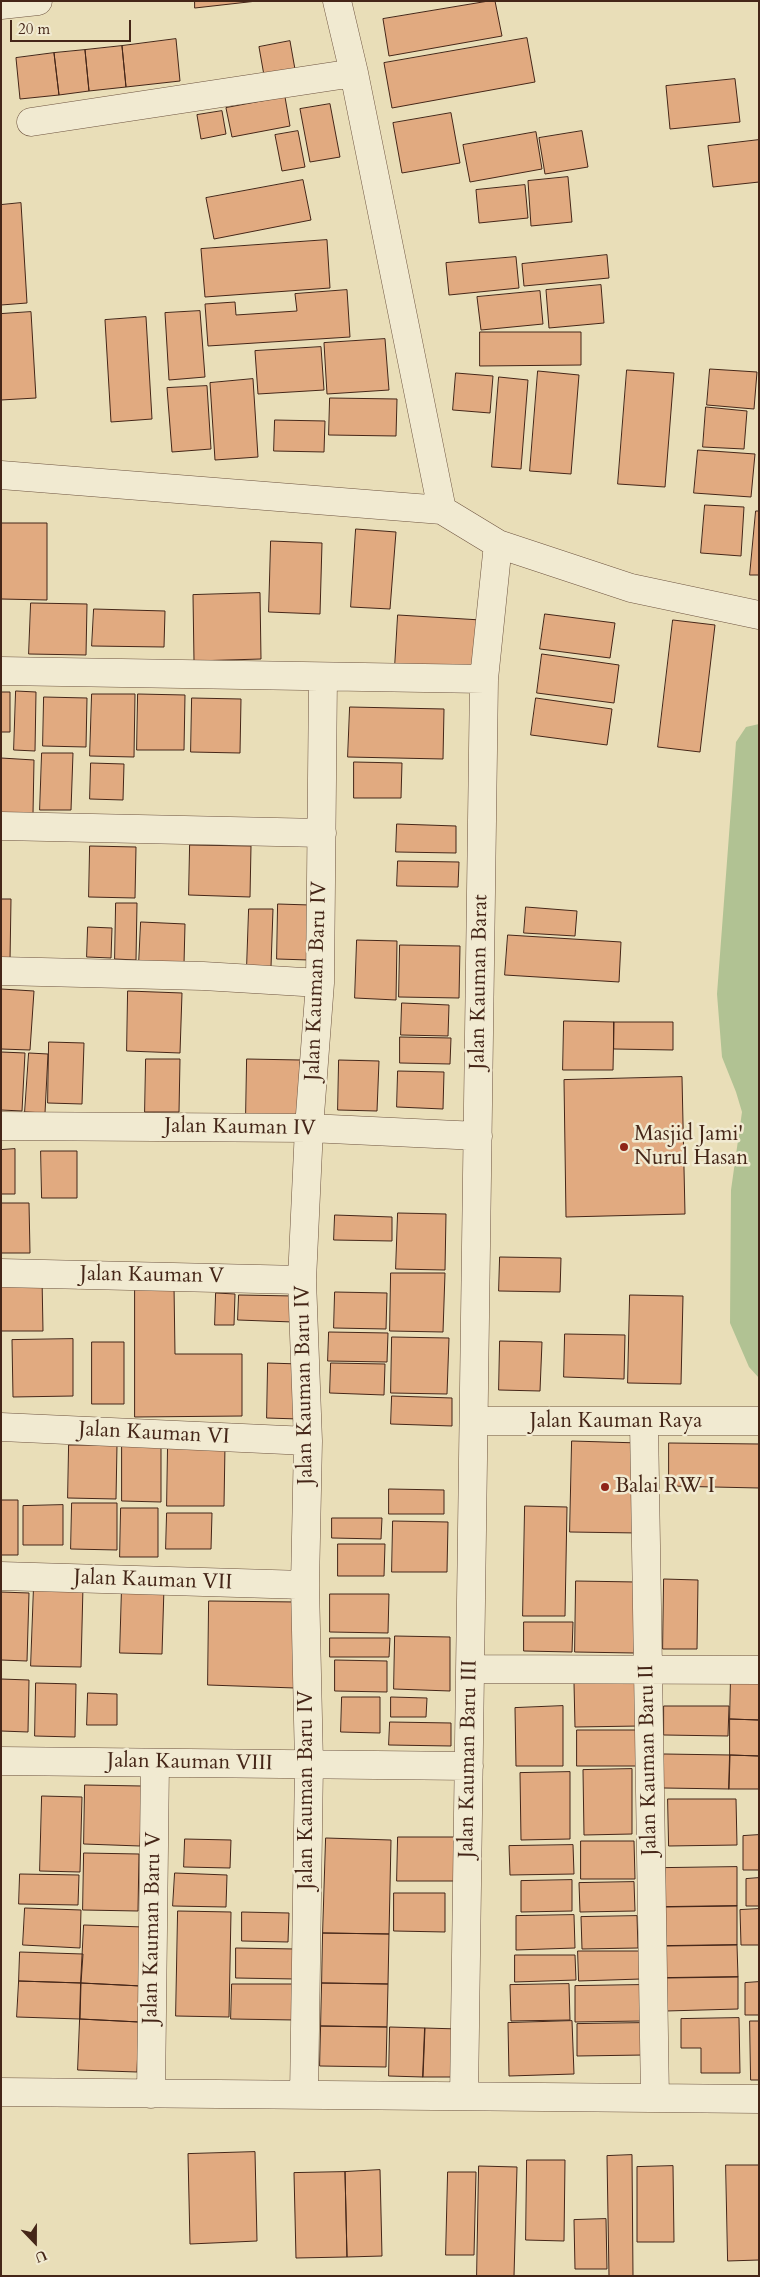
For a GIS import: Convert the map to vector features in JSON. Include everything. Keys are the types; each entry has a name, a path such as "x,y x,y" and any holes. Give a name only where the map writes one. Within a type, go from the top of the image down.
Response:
{"street":[{"path":"1,5 38,1"},
{"path":"337,1 354,73 442,510"},
{"path":"31,122 354,73"},
{"path":"1,474 442,510 498,544 631,588 759,615"},
{"name":"Jalan Kauman Barat","path":"474,1421 484,679 498,544"},
{"path":"1,671 484,679"},
{"name":"Jalan Kauman Baru IV","path":"304,2095 309,1764 305,1585 308,1441 302,1280 309,1128 320,983 324,676"},
{"path":"1,826 322,833"},
{"path":"1,971 203,976 320,983"},
{"name":"Jalan Kauman IV","path":"1,1126 309,1128 478,1136"},
{"name":"Jalan Kauman V","path":"1,1273 302,1280"},
{"name":"Jalan Kauman Raya","path":"474,1421 644,1423 759,1421"},
{"name":"Jalan Kauman Baru III","path":"464,2096 474,1421"},
{"name":"Jalan Kauman Baru II","path":"644,1423 655,2098"},
{"name":"Jalan Kauman VI","path":"1,1427 308,1441"},
{"name":"Jalan Kauman VII","path":"1,1576 305,1585"},
{"path":"471,1669 759,1670"},
{"name":"Jalan Kauman VIII","path":"1,1761 469,1766"},
{"name":"Jalan Kauman Baru V","path":"151,2094 155,1763"},
{"path":"1,2092 759,2099"}],"green space":[{"path":"759,724 759,1378 749,1367 730,1323 731,1190 742,1112 722,1057 717,994 736,742 746,727"}],"building":[{"path":"195,1 257,1 195,8"},
{"path":"495,1 502,36 389,56 383,19"},
{"path":"527,38 535,82 392,108 384,63"},
{"path":"176,39 180,81 126,87 122,46"},
{"path":"290,41 296,75 265,81 259,47"},
{"path":"122,46 126,87 89,91 85,50"},
{"path":"85,50 89,91 59,95 54,53"},
{"path":"54,53 59,95 20,99 16,58"},
{"path":"735,79 740,122 670,129 666,86"},
{"path":"285,97 290,126 232,137 226,108"},
{"path":"330,104 340,157 310,162 300,109"},
{"path":"222,111 226,134 201,139 197,115"},
{"path":"451,113 460,163 402,173 393,123"},
{"path":"298,131 305,167 282,171 275,135"},
{"path":"582,131 588,167 545,174 539,138"},
{"path":"536,132 542,169 470,182 463,145"},
{"path":"759,140 759,182 713,187 708,146"},
{"path":"568,177 572,222 531,226 528,181"},
{"path":"303,180 311,220 214,239 206,198"},
{"path":"525,185 528,218 479,223 476,190"},
{"path":"21,203 27,303 1,305 1,205"},
{"path":"327,240 330,288 205,297 201,249"},
{"path":"607,255 609,278 524,286 522,264"},
{"path":"516,257 519,288 449,295 446,263"},
{"path":"601,285 604,323 549,328 546,290"},
{"path":"347,290 350,337 208,346 205,304 235,302 236,315 297,311 295,294"},
{"path":"540,291 543,324 481,330 477,297"},
{"path":"200,311 205,377 169,380 165,313"},
{"path":"31,312 36,398 1,400 1,314"},
{"path":"146,317 152,419 111,422 105,320"},
{"path":"480,332 581,332 581,365 480,366"},
{"path":"385,339 389,390 327,394 324,343"},
{"path":"321,347 324,390 258,394 255,351"},
{"path":"710,369 757,372 754,409 707,405"},
{"path":"627,370 674,373 665,487 618,484"},
{"path":"538,371 579,375 571,474 530,471"},
{"path":"456,373 493,376 490,413 453,410"},
{"path":"499,377 528,380 521,469 492,467"},
{"path":"253,379 258,457 215,460 210,383"},
{"path":"207,386 211,449 172,452 167,388"},
{"path":"330,398 397,399 396,436 329,435"},
{"path":"706,407 747,411 744,449 703,447"},
{"path":"275,420 325,421 324,452 274,451"},
{"path":"698,450 755,454 751,497 694,493"},
{"path":"705,505 744,507 741,556 701,553"},
{"path":"756,511 759,511 759,575 750,575"},
{"path":"1,523 47,523 47,600 1,599"},
{"path":"356,529 396,532 390,609 351,607"},
{"path":"271,541 322,543 320,614 269,612"},
{"path":"260,593 261,659 194,661 193,595"},
{"path":"31,603 87,604 86,655 29,654"},
{"path":"94,609 165,611 164,647 92,646"},
{"path":"545,614 615,623 610,658 540,649"},
{"path":"398,615 481,620 478,673 395,667"},
{"path":"673,620 715,625 700,752 658,747"},
{"path":"542,654 619,665 614,703 537,693"},
{"path":"16,691 36,692 35,751 14,750"},
{"path":"1,692 10,692 10,732 1,732"},
{"path":"92,694 135,694 134,757 90,756"},
{"path":"138,694 185,695 184,750 137,750"},
{"path":"44,697 87,698 86,747 43,746"},
{"path":"192,698 241,699 240,753 191,752"},
{"path":"536,698 612,709 607,745 531,735"},
{"path":"350,707 444,709 443,759 348,757"},
{"path":"42,753 73,753 71,810 40,810"},
{"path":"1,758 34,760 33,814 1,814"},
{"path":"354,762 402,763 401,798 354,798"},
{"path":"91,763 124,764 123,800 90,799"},
{"path":"397,824 456,826 456,853 396,852"},
{"path":"190,845 251,846 250,897 189,895"},
{"path":"90,846 136,847 135,898 89,897"},
{"path":"398,861 459,862 458,887 397,886"},
{"path":"1,899 11,899 10,961 1,960"},
{"path":"116,903 137,903 136,960 115,959"},
{"path":"278,904 310,905 309,960 277,959"},
{"path":"526,907 577,911 575,936 524,933"},
{"path":"249,909 273,909 271,967 247,967"},
{"path":"141,922 185,924 184,964 139,964"},
{"path":"88,927 112,928 111,958 87,957"},
{"path":"508,935 621,942 619,982 505,975"},
{"path":"357,940 397,941 396,1000 355,998"},
{"path":"400,945 460,946 459,998 399,997"},
{"path":"1,989 34,991 30,1050 1,1049"},
{"path":"128,991 182,993 180,1053 127,1051"},
{"path":"402,1003 449,1005 448,1036 401,1035"},
{"path":"564,1021 614,1022 613,1070 563,1070"},
{"path":"614,1022 673,1022 673,1050 614,1049"},
{"path":"400,1037 451,1038 450,1064 400,1063"},
{"path":"49,1042 84,1043 82,1104 48,1103"},
{"path":"1,1052 25,1053 22,1111 1,1110"},
{"path":"29,1053 48,1054 45,1113 25,1112"},
{"path":"146,1059 180,1059 179,1112 145,1112"},
{"path":"247,1059 300,1060 299,1117 246,1116"},
{"path":"339,1060 379,1061 377,1111 338,1110"},
{"path":"398,1071 444,1072 443,1109 397,1107"},
{"name":"Masjid Jami' Nurul Hasan","path":"682,1077 685,1214 566,1217 564,1080"},
{"path":"15,1149 15,1194 1,1194 1,1150"},
{"path":"41,1151 77,1151 77,1198 42,1198"},
{"path":"1,1203 29,1203 30,1253 1,1253"},
{"path":"398,1213 446,1214 445,1270 396,1269"},
{"path":"335,1215 392,1217 392,1241 334,1240"},
{"path":"500,1257 561,1258 560,1292 499,1291"},
{"path":"391,1273 445,1273 443,1332 390,1331"},
{"path":"42,1277 43,1331 1,1331 1,1278"},
{"path":"135,1286 174,1286 175,1354 242,1354 242,1416 135,1417"},
{"path":"335,1292 387,1293 386,1329 334,1328"},
{"path":"216,1293 235,1294 234,1325 215,1325"},
{"path":"239,1295 294,1296 293,1322 238,1320"},
{"path":"630,1295 683,1296 681,1384 628,1383"},
{"path":"329,1332 388,1333 387,1362 328,1361"},
{"path":"565,1334 625,1335 624,1379 564,1377"},
{"path":"392,1337 449,1338 447,1394 391,1393"},
{"path":"73,1339 73,1396 13,1397 12,1340"},
{"path":"500,1341 542,1342 540,1391 499,1390"},
{"path":"92,1342 124,1342 124,1404 92,1404"},
{"path":"268,1363 300,1364 299,1419 267,1418"},
{"path":"331,1363 385,1364 384,1395 330,1393"},
{"path":"392,1396 452,1398 452,1426 391,1424"},
{"name":"Balai RW I","path":"572,1441 640,1443 638,1533 570,1532"},
{"path":"669,1443 759,1444 759,1488 669,1486"},
{"path":"168,1444 225,1445 224,1506 167,1506"},
{"path":"69,1445 117,1445 116,1499 68,1498"},
{"path":"122,1445 161,1445 161,1502 122,1501"},
{"path":"389,1489 444,1490 444,1514 389,1514"},
{"path":"1,1500 18,1500 18,1555 1,1555"},
{"path":"72,1503 117,1503 117,1550 71,1549"},
{"path":"63,1505 63,1545 23,1545 23,1506"},
{"path":"525,1506 567,1507 565,1616 523,1616"},
{"path":"121,1508 158,1508 158,1557 120,1557"},
{"path":"167,1513 212,1513 211,1549 166,1549"},
{"path":"332,1518 382,1518 381,1539 332,1538"},
{"path":"393,1521 448,1522 447,1572 392,1572"},
{"path":"338,1544 385,1544 384,1576 338,1576"},
{"path":"664,1579 698,1580 697,1649 663,1649"},
{"path":"576,1581 636,1582 634,1653 575,1652"},
{"path":"34,1585 83,1586 81,1667 31,1666"},
{"path":"122,1586 164,1587 162,1654 120,1653"},
{"path":"1,1592 29,1593 27,1661 1,1660"},
{"path":"330,1594 389,1594 388,1633 330,1632"},
{"path":"209,1601 297,1602 295,1688 208,1685"},
{"path":"524,1622 573,1622 572,1652 524,1651"},
{"path":"395,1636 450,1637 450,1691 394,1689"},
{"path":"330,1638 390,1638 389,1657 330,1657"},
{"path":"335,1660 387,1661 387,1692 335,1691"},
{"path":"731,1675 759,1676 759,1720 730,1719"},
{"path":"1,1679 29,1680 28,1732 1,1731"},
{"path":"639,1682 640,1726 575,1727 574,1683"},
{"path":"36,1683 76,1684 75,1737 35,1736"},
{"path":"88,1693 117,1694 117,1725 87,1725"},
{"path":"342,1697 380,1697 380,1733 341,1732"},
{"path":"391,1697 427,1698 426,1717 391,1717"},
{"path":"563,1706 563,1766 516,1766 515,1708"},
{"path":"664,1706 729,1706 728,1736 664,1735"},
{"path":"730,1719 759,1720 759,1756 730,1755"},
{"path":"390,1722 451,1723 451,1746 389,1745"},
{"path":"577,1730 636,1730 636,1766 577,1766"},
{"path":"664,1754 730,1755 729,1789 663,1788"},
{"path":"730,1755 759,1756 759,1789 729,1789"},
{"path":"632,1769 632,1834 584,1835 583,1770"},
{"path":"570,1772 570,1839 521,1840 520,1773"},
{"path":"85,1785 142,1786 140,1846 84,1844"},
{"path":"42,1796 82,1797 80,1872 40,1871"},
{"path":"668,1799 736,1799 737,1845 669,1846"},
{"path":"759,1835 759,1870 743,1870 743,1836"},
{"path":"398,1837 457,1837 457,1881 397,1881"},
{"path":"326,1838 391,1840 389,1934 323,1933"},
{"path":"185,1839 231,1840 230,1868 184,1867"},
{"path":"581,1841 634,1841 635,1879 581,1879"},
{"path":"573,1845 574,1874 510,1875 509,1846"},
{"path":"84,1853 139,1854 138,1911 83,1910"},
{"path":"737,1867 737,1906 665,1907 665,1868"},
{"path":"175,1873 227,1875 226,1907 173,1906"},
{"path":"20,1874 79,1875 78,1905 19,1904"},
{"path":"759,1878 759,1906 746,1906 746,1879"},
{"path":"572,1880 572,1911 521,1912 521,1881"},
{"path":"634,1882 635,1911 580,1912 579,1883"},
{"path":"394,1893 445,1893 445,1932 394,1931"},
{"path":"737,1906 737,1945 666,1946 665,1907"},
{"path":"25,1908 81,1910 80,1948 23,1945"},
{"path":"759,1909 759,1945 741,1945 740,1910"},
{"path":"178,1911 231,1912 229,2017 176,2016"},
{"path":"242,1912 289,1913 288,1942 242,1941"},
{"path":"574,1915 575,1948 516,1950 516,1916"},
{"path":"637,1916 638,1948 582,1949 581,1917"},
{"path":"84,1925 144,1927 141,1986 81,1983"},
{"path":"323,1933 389,1934 388,1984 322,1983"},
{"path":"737,1945 738,1977 666,1978 666,1946"},
{"path":"236,1948 296,1949 295,1979 236,1978"},
{"path":"578,1951 641,1951 641,1979 579,1981"},
{"path":"20,1952 83,1954 81,1983 19,1981"},
{"path":"515,1955 575,1955 576,1980 515,1982"},
{"path":"738,1977 738,2009 666,2011 666,1978"},
{"path":"19,1981 81,1983 80,2019 17,2017"},
{"path":"759,1982 759,2015 745,2015 745,1983"},
{"path":"81,1983 141,1986 139,2022 80,2019"},
{"path":"322,1983 388,1984 387,2027 321,2026"},
{"path":"232,1984 296,1984 295,2020 231,2019"},
{"path":"569,1984 570,2020 511,2021 510,1985"},
{"path":"640,1985 641,2021 575,2022 575,1986"},
{"path":"739,2018 740,2073 701,2073 701,2048 681,2048 681,2019"},
{"path":"80,2019 139,2022 137,2072 78,2070"},
{"path":"572,2021 574,2074 509,2076 508,2023"},
{"path":"750,2021 759,2021 759,2080 751,2080"},
{"path":"643,2023 644,2055 577,2056 577,2024"},
{"path":"321,2026 387,2027 386,2067 320,2066"},
{"path":"390,2027 425,2028 423,2077 389,2076"},
{"path":"425,2028 459,2029 457,2077 423,2077"},
{"path":"255,2152 257,2241 190,2244 188,2154"},
{"path":"632,2155 633,2276 609,2276 607,2156"},
{"path":"527,2160 565,2160 564,2241 526,2240"},
{"path":"726,2165 759,2165 759,2260 728,2261"},
{"path":"479,2166 517,2167 514,2276 477,2276"},
{"path":"673,2166 674,2242 637,2242 637,2167"},
{"path":"380,2170 382,2256 347,2257 345,2172"},
{"path":"345,2172 347,2257 296,2258 294,2173"},
{"path":"448,2172 476,2172 474,2255 446,2255"},
{"path":"606,2219 607,2269 575,2269 574,2220"}],"place":[{"name":"Masjid Jami' Nurul Hasan","path":"624,1147"},
{"name":"Balai RW I","path":"605,1487"}]}
